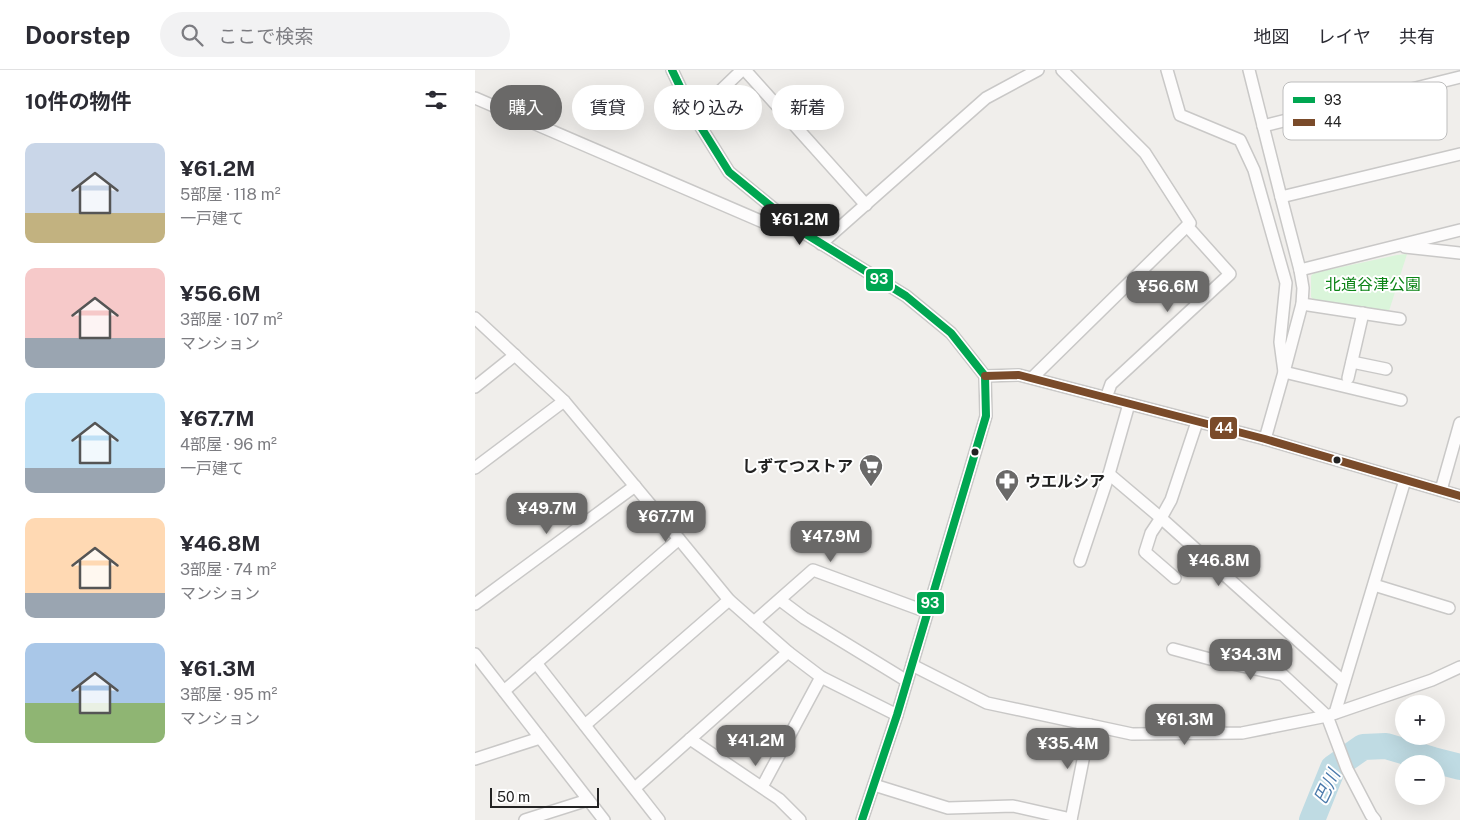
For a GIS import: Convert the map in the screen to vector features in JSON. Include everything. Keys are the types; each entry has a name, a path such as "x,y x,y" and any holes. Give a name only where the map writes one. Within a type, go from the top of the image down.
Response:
{"street":[{"path":"672,70 679,85"},
{"path":"728,85 744,70 866,205"},
{"path":"821,244 986,98 1038,70"},
{"path":"1032,378 1190,223 1145,153 1062,70"},
{"path":"1167,70 1180,115 1240,140 1254,170 1286,283 1279,342 1285,372"},
{"path":"1249,70 1303,288 1302,304 1285,372 1265,439"},
{"path":"1440,82 1460,77"},
{"path":"475,98 777,228 801,231"},
{"path":"1263,126 1283,121"},
{"path":"703,130 729,172 801,231 906,296 951,333 985,376 986,416 897,715 862,820"},
{"path":"1281,197 1460,154"},
{"path":"1106,398 1111,384 1230,274 1187,226"},
{"path":"1300,270 1460,230"},
{"path":"1398,246 1460,253"},
{"path":"1302,304 1400,319"},
{"path":"1348,378 1363,313"},
{"path":"475,318 564,401 729,600 788,652 821,677 897,715"},
{"path":"475,386 515,356"},
{"path":"1352,362 1386,369"},
{"path":"1285,372 1401,400"},
{"path":"985,376 1019,375 1032,378 1265,439 1460,496"},
{"path":"475,468 564,401"},
{"path":"1080,562 1109,474 1129,404"},
{"path":"1175,578 1145,552 1151,533 1171,500 1197,422"},
{"path":"1441,490 1460,422"},
{"path":"1109,474 1161,518 1344,682"},
{"path":"1375,820 1371,816 1347,769 1331,714 1344,682 1405,480"},
{"path":"475,604 635,486"},
{"path":"504,691 679,539"},
{"path":"754,622 813,570 927,612"},
{"path":"1374,585 1449,608"},
{"path":"585,725 729,600"},
{"path":"779,600 804,618 907,682"},
{"path":"1173,649 1283,675 1331,714"},
{"path":"635,788 788,652"},
{"path":"475,654 603,820"},
{"path":"536,663 659,820"},
{"path":"912,665 987,703 1132,734 1242,733 1331,714 1432,680 1460,667"},
{"path":"762,787 821,677"},
{"path":"874,785 948,808 1013,806 1071,819 1090,725"},
{"path":"475,759 540,738"},
{"path":"690,739 779,799 800,820"},
{"path":"525,820 588,800"}],"green space":[{"name":"北道谷津公園","path":"1407,254 1389,311 1316,301 1311,297 1311,276 1314,273"}],"waterway":[{"name":"巴川","path":"1312,820 1333,768 1363,747 1386,746 1460,767"}],"transit line":[{"name":"93","path":"672,70 694,116 729,172 801,231 906,296 951,333 985,376 986,416 897,715 862,820"},
{"name":"44","path":"985,376 1019,375 1265,439 1460,496"}],"place":[{"name":"しずてつストア","path":"871,487"},
{"name":"ウエルシア","path":"1007,502"}]}
